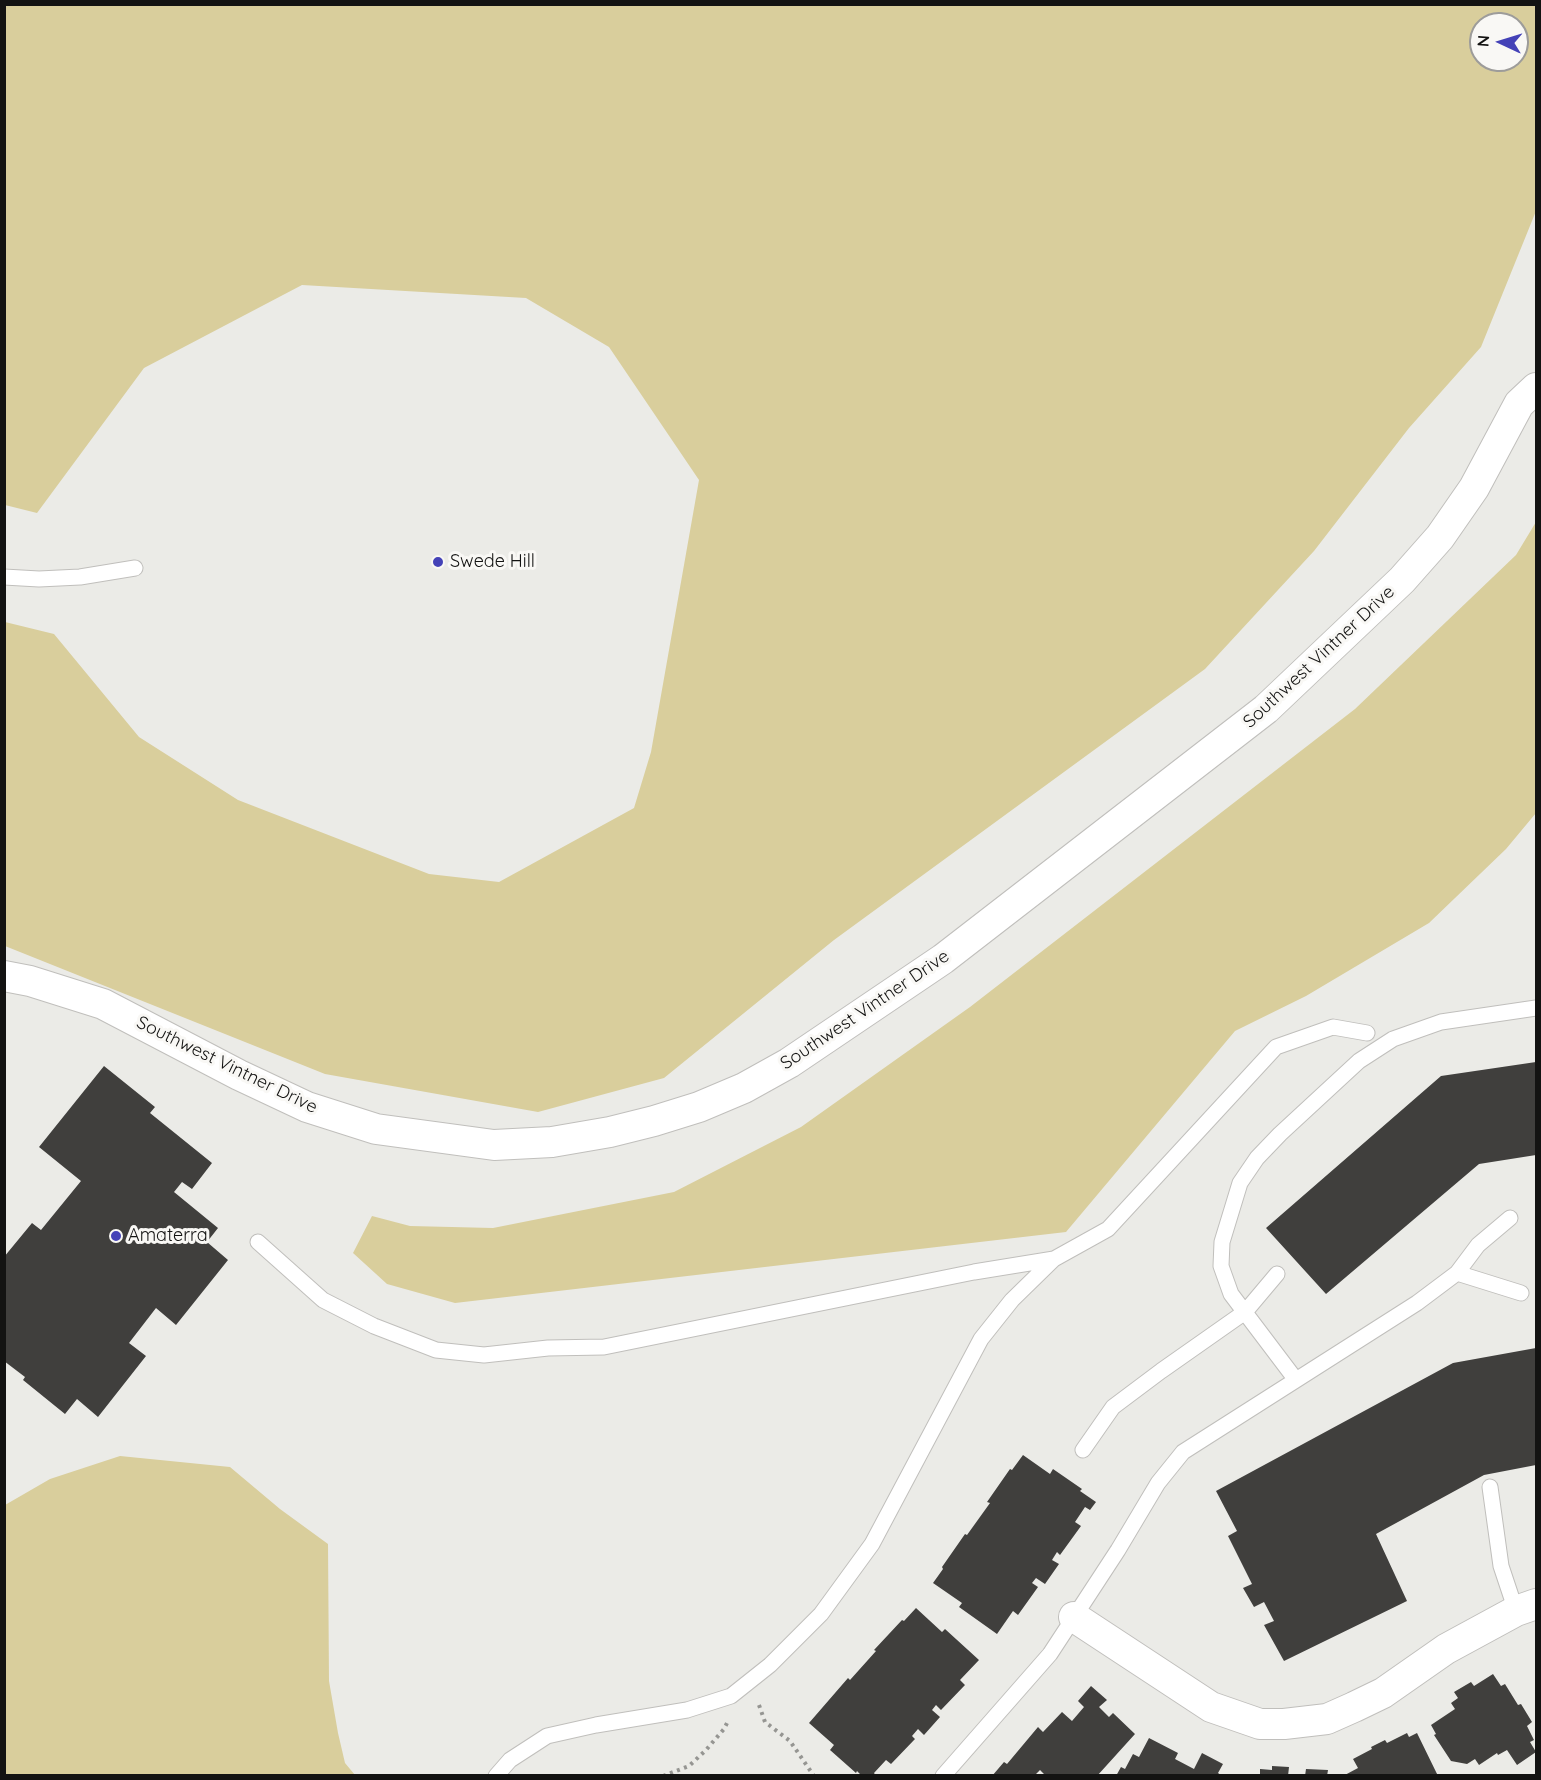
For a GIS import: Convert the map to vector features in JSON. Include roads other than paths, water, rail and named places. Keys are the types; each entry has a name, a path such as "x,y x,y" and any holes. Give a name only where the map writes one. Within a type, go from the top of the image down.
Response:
{"street":[{"name":"Southwest Vintner Drive","path":"4,976 30,981 103,1004 307,1107 376,1129 494,1145 552,1142 610,1132 699,1107 744,1088 789,1063 943,959 1266,709 1402,580 1440,537 1474,488 1519,404 1536,388"},
{"path":"1074,1617 1211,1707 1260,1724 1284,1724 1327,1719 1383,1693 1446,1649 1526,1608"}],"lane":[{"path":"4,577 39,579 80,577 135,568"},
{"path":"1296,1380 1231,1294 1221,1266 1222,1242 1230,1209 1240,1183 1257,1158 1280,1134 1359,1061 1393,1039 1441,1022 1536,1008"},
{"path":"496,1776 510,1760 547,1736 596,1725 687,1710 732,1696 770,1665 821,1614 872,1544 981,1339 1012,1300 1054,1259 1108,1229 1276,1047 1333,1027 1367,1033"},
{"path":"943,1776 1050,1654 1118,1550 1158,1483 1183,1452 1417,1303 1456,1273 1478,1245 1510,1218"},
{"path":"258,1242 323,1300 374,1326 436,1350 484,1355 548,1348 604,1347 974,1272 1054,1259"},
{"path":"1456,1273 1521,1293"},
{"path":"1083,1450 1113,1407 1245,1312 1277,1274"},
{"path":"1490,1487 1501,1566 1526,1608"}],"place":[{"name":"Swede Hill","path":"438,562"},
{"name":"Amaterra","path":"116,1236"}]}
